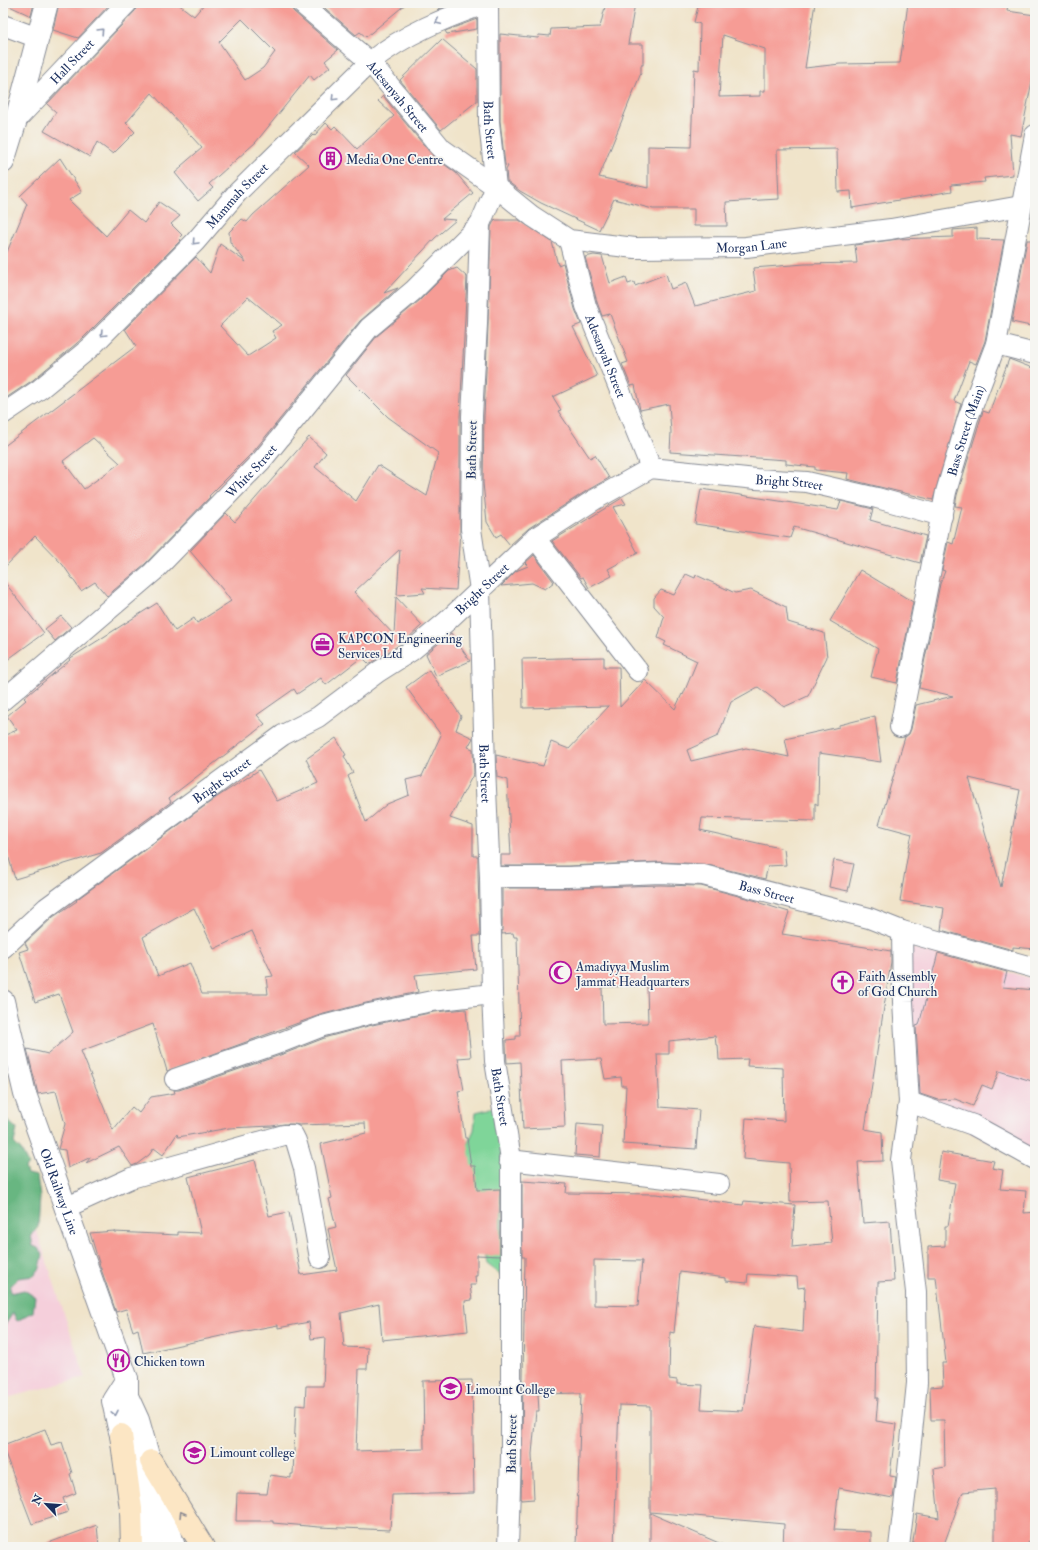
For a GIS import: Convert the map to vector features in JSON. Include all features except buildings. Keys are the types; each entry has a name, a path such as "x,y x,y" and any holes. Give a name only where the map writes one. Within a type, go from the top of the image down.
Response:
{"main road":[{"path":"121,1435 131,1509 132,1547"},
{"path":"151,1461 202,1547"}],"street":[{"path":"3,162 13,114 38,38 47,3"},
{"name":"Hall Street","path":"13,114 127,3"},
{"name":"Adesanyah Street","path":"301,3 370,62 442,149 496,187"},
{"name":"Mammah Street","path":"3,414 40,389 91,347 195,242 237,193 370,62 387,48 439,21 488,3"},
{"name":"Bath Street","path":"488,3 488,122 496,187 480,224 472,416 471,521 480,590 484,759 490,877 495,1061 511,1159 511,1457 508,1547"},
{"path":"3,25 38,38"},
{"name":"Bass Street (Main)","path":"900,727 946,492 968,418 996,344 1035,135"},
{"name":"Morgan Lane","path":"496,187 532,216 569,240 635,248 746,247 891,229 1021,206"},
{"name":"White Street","path":"3,700 152,572 262,460 369,328 413,291 480,224"},
{"name":"Adesanyah Street","path":"569,240 586,306 651,468"},
{"path":"996,344 1035,354"},
{"name":"Bright Street","path":"3,948 46,908 283,735 318,717 378,672 411,651 446,622 535,538 594,500 651,468 756,479 807,482 877,498 942,516"},
{"path":"535,538 638,671"},
{"name":"Bass Street","path":"490,877 568,877 660,873 703,875 869,918 902,931 1035,968"},
{"path":"899,1547 917,1383 916,1292 901,1160 909,1102 902,931"},
{"path":"174,1079 282,1042 323,1026 369,1014 432,1002 492,994"},
{"name":"Old Railway Line","path":"3,1001 25,1094 127,1379 127,1396 138,1420 151,1461 174,1547"},
{"path":"909,1102 973,1125 1035,1159"},
{"path":"66,1208 131,1178 284,1135 293,1136 296,1141 304,1168 320,1258"},
{"path":"511,1159 509,1160 719,1184"},
{"path":"127,1379 113,1401 152,1547"}],"shaded area":[{"path":"906,947 1035,979 1035,1165 912,1102"},
{"path":"3,1128 85,1377 3,1399"}],"green space":[{"path":"501,1106 502,1276 486,1264 482,1238 462,1156 474,1130 476,1112"},
{"path":"3,1121 8,1121 17,1129 14,1143 21,1150 28,1164 25,1168 27,1174 37,1176 40,1197 38,1227 31,1235 33,1246 38,1248 43,1255 40,1268 34,1276 18,1278 10,1287 11,1293 24,1290 35,1297 33,1312 17,1321 13,1313 3,1328"},
{"path":"3,1328 5,1337 3,1339"}],"place":[{"name":"Media One Centre","path":"331,159"},
{"name":"KAPCON Engineering Services Ltd","path":"322,645"},
{"name":"Amadiyya Muslim Jammat Headquarters","path":"561,973"},
{"name":"Faith Assembly of God Church","path":"842,983"},
{"name":"Chicken town","path":"118,1361"},
{"name":"Limount College","path":"450,1389"},
{"name":"Limount college","path":"195,1452"}]}
